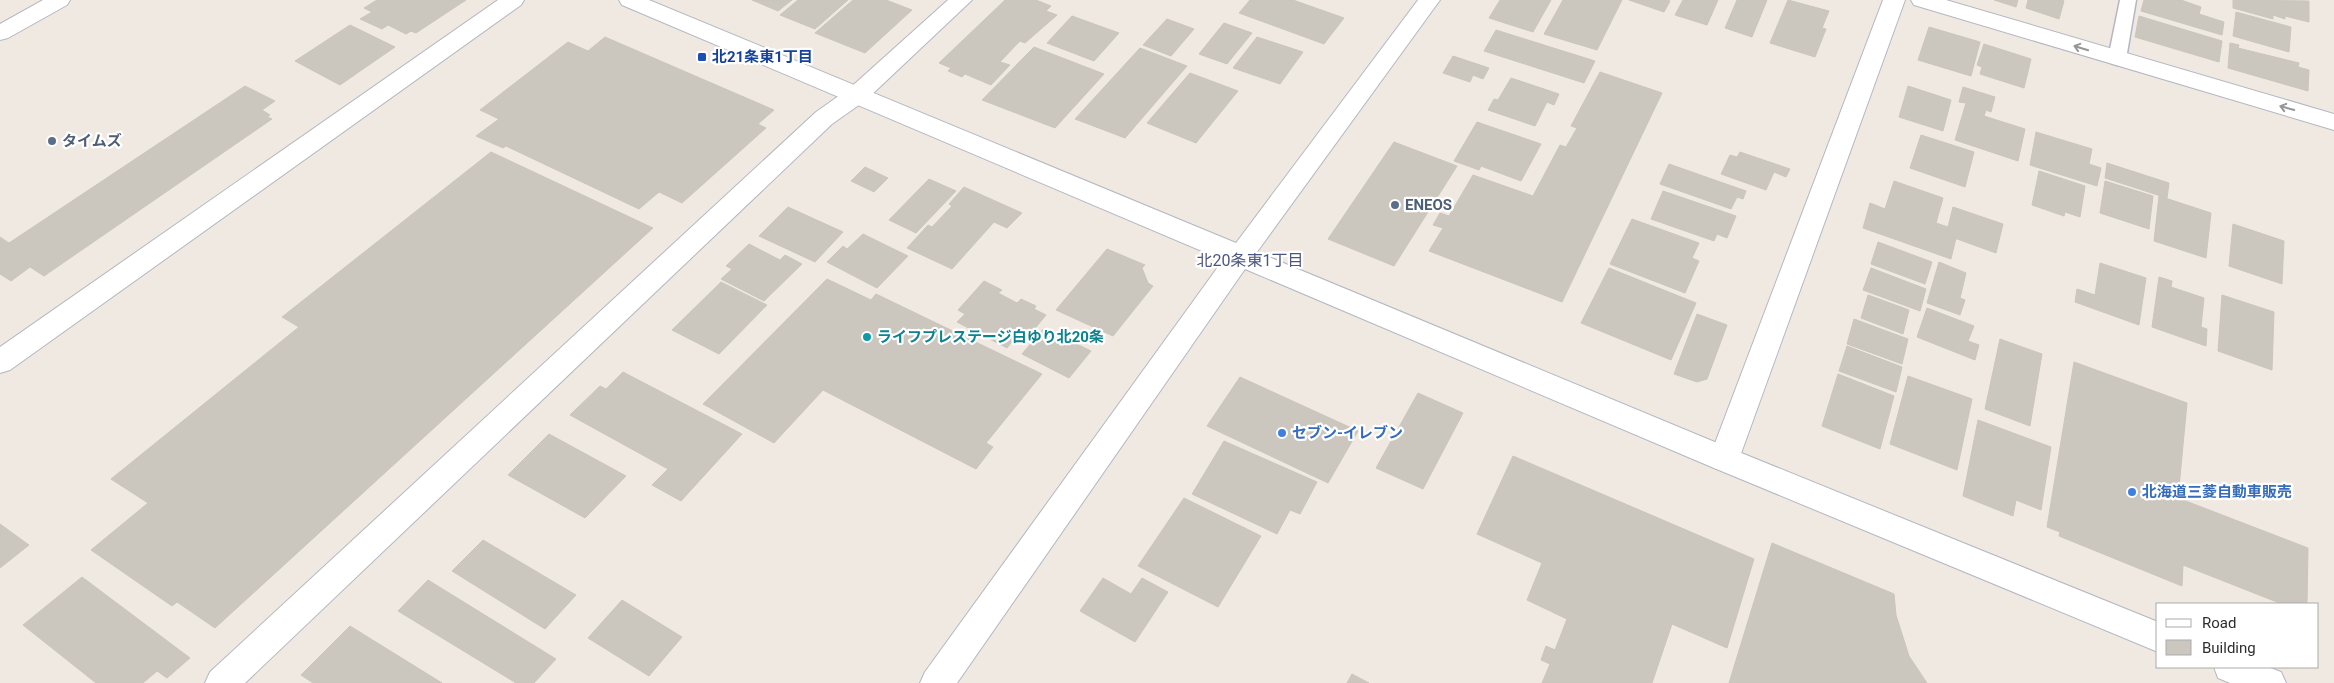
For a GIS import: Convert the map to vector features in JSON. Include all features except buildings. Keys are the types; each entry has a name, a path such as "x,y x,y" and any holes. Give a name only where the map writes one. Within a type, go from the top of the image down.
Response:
{"street":[{"path":"0,33 59,0"},
{"path":"0,362 513,0"},
{"path":"630,0 858,94 1240,257 1724,459 2156,636"},
{"path":"222,683 824,118 858,94 961,0"},
{"path":"937,683 1240,257 1429,0"},
{"path":"1724,459 1894,0"},
{"path":"1922,0 2334,122"},
{"path":"2232,668 2269,683"}],"lane":[{"path":"2117,59 2128,0"}],"place":[{"name":"北21条東1丁目","path":"702,57"},
{"name":"タイムズ","path":"52,141"},
{"name":"ENEOS","path":"1395,205"},
{"name":"ライフプレステージ白ゆり北20条","path":"867,337"},
{"name":"セブン-イレブン","path":"1282,433"},
{"name":"北海道三菱自動車販売","path":"2132,492"}],"district":[{"name":"北20条東1丁目","path":"1250,260"}]}
